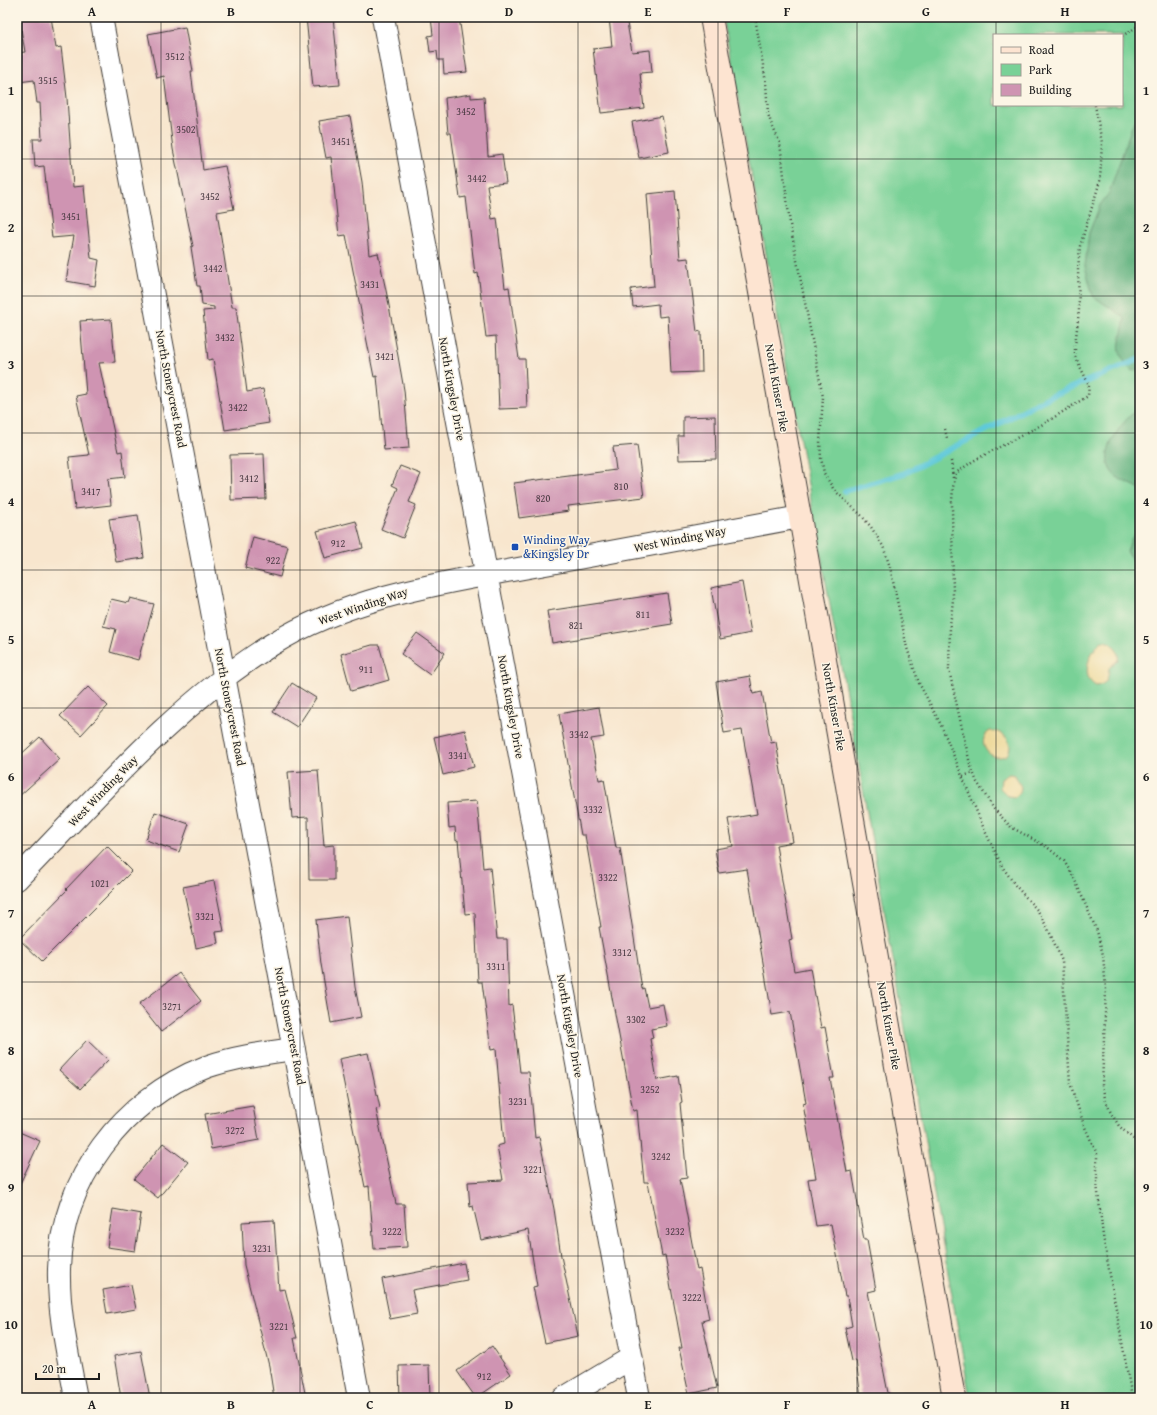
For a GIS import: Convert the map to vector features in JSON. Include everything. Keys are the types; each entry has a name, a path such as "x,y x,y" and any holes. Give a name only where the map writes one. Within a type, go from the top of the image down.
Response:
{"street":[{"name":"North Stoneycrest Road","path":"101,17 358,1398"},
{"name":"North Kingsley Drive","path":"383,17 639,1398"},
{"name":"North Kinser Pike","path":"710,17 800,517 954,1398"},
{"name":"West Winding Way","path":"17,879 187,707 224,677 272,644 311,624 347,610 418,587 800,517"},
{"path":"76,1398 60,1303 59,1268 62,1239 68,1213 79,1186 90,1165 103,1145 124,1121 141,1104 169,1085 206,1067 226,1061 294,1049"},
{"path":"564,1398 631,1358"}],"path":[{"path":"755,17 766,83 768,114 780,143 790,224 823,397 820,441 822,465 829,484 871,526 883,546 890,567 907,648 919,683 941,725 984,829 1002,866 1015,885 1038,912 1050,931 1062,961 1070,1083 1084,1125 1097,1154 1097,1184 1103,1236 1132,1398"},
{"path":"1123,35 1140,25"},
{"path":"1095,106 1102,143 1102,157 1100,180 1080,246 1078,269 1079,311 1075,356 1089,385 1088,396 973,461 956,473 952,502 953,600 950,626 949,670 972,773 977,782 998,814 1011,827 1047,847 1064,861 1074,878 1097,931 1103,955 1106,990 1102,1086 1110,1111 1119,1126 1140,1145"},
{"path":"945,429 947,438"},
{"path":"951,461 954,480"},
{"path":"963,776 972,773"}],"green space":[{"path":"723,17 1140,17 1140,1398 970,1398 848,704"},
{"path":"1140,99 1140,369 1132,371 1126,364 1120,352 1120,340 1125,318 1093,296 1085,266 1089,233 1100,205 1109,193 1132,126 1137,117 1137,102"},
{"path":"1140,407 1140,489 1112,473 1108,461 1108,452 1115,435 1121,426"},
{"path":"1140,529 1140,561 1135,562 1127,552 1131,539"}],"sand":[{"path":"1102,641 1112,644 1118,653 1118,660 1109,668 1107,680 1103,684 1096,686 1091,682 1087,670 1090,657"},
{"path":"990,731 999,732 1009,741 1010,746 1007,755 1001,757 995,756 986,750 984,745 985,735"},
{"path":"1009,774 1015,775 1021,787 1020,793 1015,797 1008,796 1000,788 1001,779"}],"building":[{"path":"19,17 51,17 56,48 61,47 67,98 73,187 84,186 91,258 99,260 95,286 66,281 74,236 52,238 44,166 35,167 33,139 42,139 40,103 37,103 34,80 19,82 17,53 25,52"},
{"path":"306,17 333,17 340,85 313,87"},
{"path":"431,17 459,17 467,72 444,74 443,60 438,60 437,51 430,52 428,36 433,35"},
{"path":"609,17 626,17 632,52 650,50 652,72 640,73 644,108 601,113 593,49 612,47"},
{"path":"185,27 193,71 191,71 203,170 225,166 234,209 217,212 232,307 236,307 247,392 263,389 269,423 225,430 213,359 208,360 203,311 214,310 214,307 202,305 200,286 197,286 191,247 193,246 173,149 164,76 157,78 148,34"},
{"path":"471,94 471,98 484,97 488,156 502,154 506,183 487,185 492,219 497,218 505,288 509,287 519,359 525,359 527,408 499,409 496,336 486,337 478,273 475,274 466,197 460,198 451,133 448,133 445,98"},
{"path":"350,116 362,182 369,255 378,253 388,300 404,390 409,448 384,450 377,376 374,377 346,235 339,236 331,157 326,158 319,121"},
{"path":"662,116 669,152 639,158 632,122"},
{"path":"675,191 680,259 688,258 697,332 701,331 702,372 671,373 668,316 659,317 658,304 633,307 631,289 654,286 647,194"},
{"path":"111,319 115,362 99,363 118,452 122,451 125,477 108,479 111,505 75,509 69,457 89,455 76,396 86,394 80,321"},
{"path":"715,416 716,459 679,460 678,436 683,436 683,417"},
{"path":"637,445 644,497 568,506 569,511 519,518 514,483 616,470 613,447"},
{"path":"264,454 266,499 231,500 230,455"},
{"path":"400,466 421,474 409,502 416,505 403,538 381,529 398,488 392,485"},
{"path":"138,515 144,558 116,562 109,519"},
{"path":"356,521 363,548 325,558 317,531"},
{"path":"253,537 288,546 280,577 245,568"},
{"path":"742,582 751,633 720,639 711,588"},
{"path":"667,593 672,624 552,643 547,611"},
{"path":"130,598 154,604 138,660 110,652 116,629 103,626 111,599 128,603"},
{"path":"417,633 445,653 430,675 401,654"},
{"path":"372,645 379,645 389,680 351,691 341,654"},
{"path":"750,676 753,694 762,692 771,743 776,742 793,842 776,845 792,939 789,940 794,971 810,968 821,1028 825,1027 834,1078 830,1078 847,1172 852,1171 864,1240 867,1240 876,1290 868,1292 889,1398 861,1398 856,1360 852,1361 845,1328 852,1326 831,1224 816,1226 808,1179 816,1178 803,1104 806,1103 790,1012 772,1015 747,869 719,873 715,849 733,846 728,819 757,814 742,730 724,733 716,682"},
{"path":"292,683 316,698 297,727 273,712"},
{"path":"88,687 108,706 81,735 60,716"},
{"path":"599,707 604,737 591,739 599,780 604,779 616,848 620,848 642,989 644,988 648,1007 663,1004 667,1026 651,1029 653,1038 650,1039 657,1080 678,1076 682,1102 680,1103 687,1178 680,1179 697,1270 700,1269 709,1319 702,1321 717,1388 689,1394 679,1348 682,1348 665,1255 662,1256 648,1182 644,1182 637,1110 633,1111 599,927 601,927 585,835 581,835 559,714"},
{"path":"465,730 474,767 443,775 434,737"},
{"path":"40,737 60,759 17,798 17,758"},
{"path":"318,770 324,846 334,845 334,880 309,880 308,817 292,818 288,772"},
{"path":"477,801 483,868 490,867 497,939 507,939 509,1006 512,1005 520,1072 529,1072 535,1138 539,1137 554,1209 561,1256 578,1336 545,1343 533,1287 537,1286 528,1230 481,1240 473,1206 470,1207 468,1182 503,1180 497,1146 504,1144 496,1049 491,1050 482,982 478,982 475,913 465,914 458,840 456,841 455,827 449,828 447,803"},
{"path":"155,812 189,824 179,852 146,840"},
{"path":"107,846 132,871 42,961 19,939"},
{"path":"214,881 224,931 216,932 218,943 196,948 183,887"},
{"path":"347,916 355,987 361,1017 331,1023 321,964 316,920"},
{"path":"179,973 201,1001 161,1032 139,1004"},
{"path":"87,1040 108,1060 80,1089 59,1070"},
{"path":"368,1053 380,1108 376,1109 396,1204 404,1204 407,1247 374,1249 369,1186 365,1187 339,1059"},
{"path":"253,1106 259,1140 211,1149 205,1114"},
{"path":"17,1131 40,1141 17,1190"},
{"path":"163,1143 188,1162 158,1198 134,1179"},
{"path":"113,1209 141,1214 135,1251 107,1247"},
{"path":"274,1220 279,1290 285,1289 297,1338 294,1338 306,1398 274,1398 269,1366 244,1265 242,1222"},
{"path":"464,1263 467,1280 412,1290 417,1314 390,1319 382,1279"},
{"path":"131,1285 136,1309 107,1314 103,1290"},
{"path":"492,1346 511,1374 476,1398 457,1371"},
{"path":"141,1351 150,1398 121,1398 114,1356"},
{"path":"429,1365 430,1398 400,1398 399,1366"}],"waterway":[{"path":"845,491 905,473 1049,397 1140,359"}],"place":[{"name":"Winding Way &Kingsley Dr","path":"515,547"}]}
